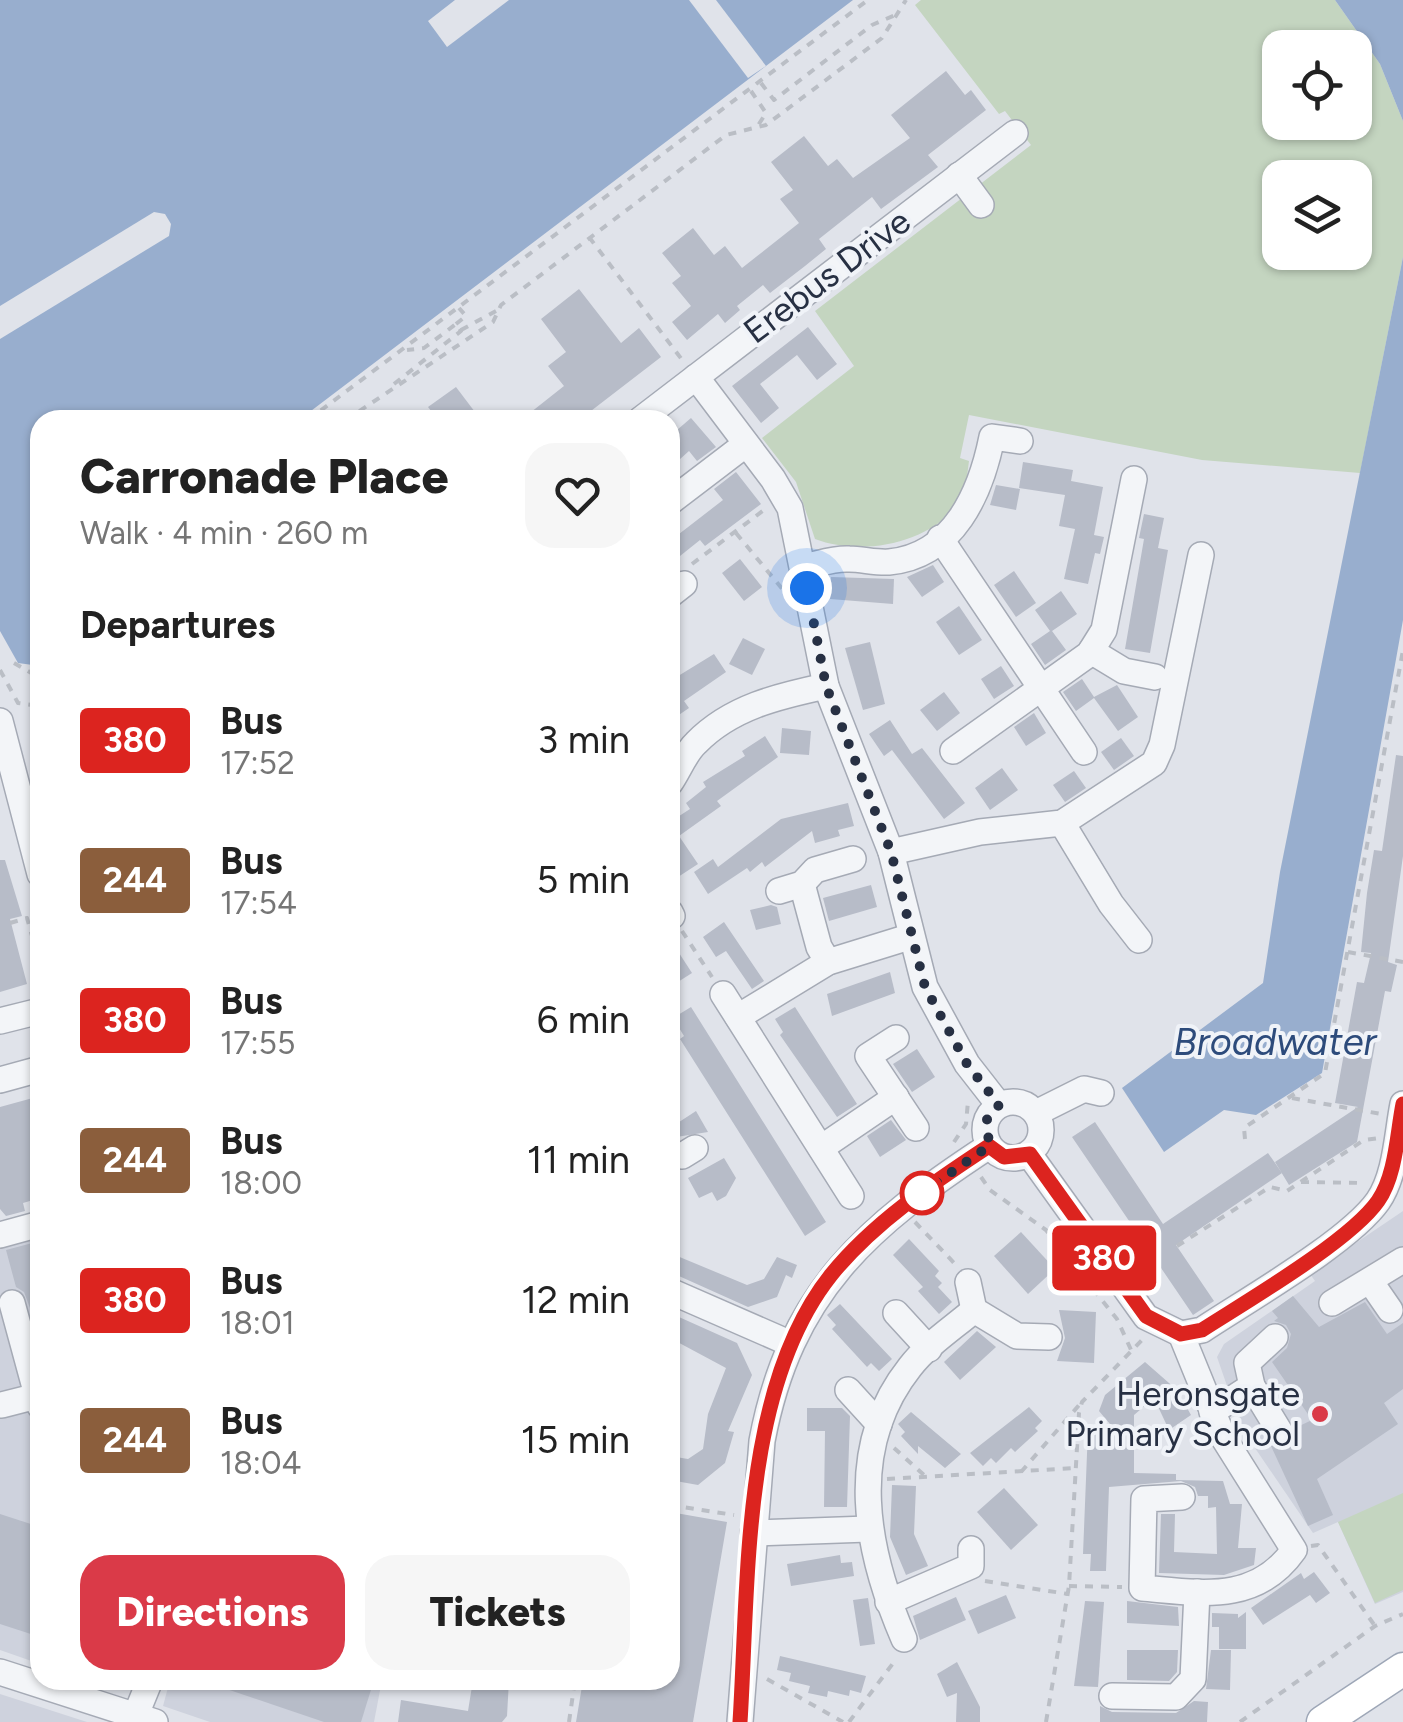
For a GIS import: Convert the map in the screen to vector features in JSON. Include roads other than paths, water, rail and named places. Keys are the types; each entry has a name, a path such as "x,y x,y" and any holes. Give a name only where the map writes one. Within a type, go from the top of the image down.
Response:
{"main road":[{"path":"1323,1722 1403,1669"}],"street":[{"name":"Erebus Drive","path":"651,410 691,372 1015,133"},
{"path":"959,176 980,205"},
{"path":"691,372 783,493 796,576 826,686 891,852 909,936 935,1008 967,1064 999,1105"},
{"path":"796,576 829,560 890,562 912,555 940,538 972,508 992,437 1020,442"},
{"path":"680,494 746,444"},
{"path":"953,751 1091,651 1104,630 1134,479"},
{"path":"940,538 1084,752"},
{"path":"891,852 980,832 1062,823 1154,763 1162,745 1200,555"},
{"path":"1091,651 1124,670 1156,677"},
{"path":"680,766 692,745 718,724 755,704 826,686"},
{"path":"0,721 30,836"},
{"path":"1062,823 1111,904 1139,940"},
{"path":"828,962 790,888 814,870 853,859"},
{"path":"738,1017 828,962 909,936"},
{"path":"723,994 851,1196"},
{"path":"0,1021 30,1013"},
{"path":"896,1038 868,1056 916,1128"},
{"path":"0,1080 30,1072"},
{"path":"1036,1113 1084,1089 1102,1093"},
{"path":"820,1148 896,1098"},
{"path":"1019,1102 1036,1113 1042,1130 1030,1154 1004,1157 989,1146 987,1119 999,1105 1019,1102"},
{"path":"1030,1154 1154,1324 1181,1334 1202,1330 1356,1225 1379,1200 1389,1179 1400,1118"},
{"path":"740,1722 748,1525 770,1397 789,1343 814,1298 858,1248 931,1185 989,1146"},
{"path":"0,1235 30,1227"},
{"path":"1332,1303 1403,1260"},
{"path":"968,1282 974,1310 1017,1336 1048,1337"},
{"path":"1370,1282 1390,1310"},
{"path":"680,1296 789,1343"},
{"path":"12,1304 30,1353"},
{"path":"901,1650 868,1529 867,1480 912,1364 974,1310"},
{"path":"896,1312 929,1349"},
{"path":"1181,1334 1212,1412 1294,1550 1258,1586 1238,1592 1142,1588 1144,1498 1182,1497"},
{"path":"1275,1338 1247,1363 1252,1386 1280,1432"},
{"path":"1212,1412 1252,1386"},
{"path":"848,1390 885,1435"},
{"path":"2,1405 30,1402"},
{"path":"748,1525 868,1529"},
{"path":"888,1602 971,1566 971,1549"},
{"path":"1112,1696 1176,1697 1193,1679 1196,1592"},
{"path":"0,1672 30,1682"},
{"path":"53,1690 141,1720 148,1690"}],"water":[{"path":"0,0 853,0 312,410 30,410 30,665 18,663 0,631"},
{"path":"1335,0 1403,0 1403,121 1372,53 1372,30 1356,30"},
{"name":"Broadwater","path":"1403,257 1403,620 1322,1073 1256,1115 1224,1110 1164,1152 1122,1088 1263,983 1280,872"}],"place":[{"name":"Heronsgate Primary School","path":"1320,1414"}]}
